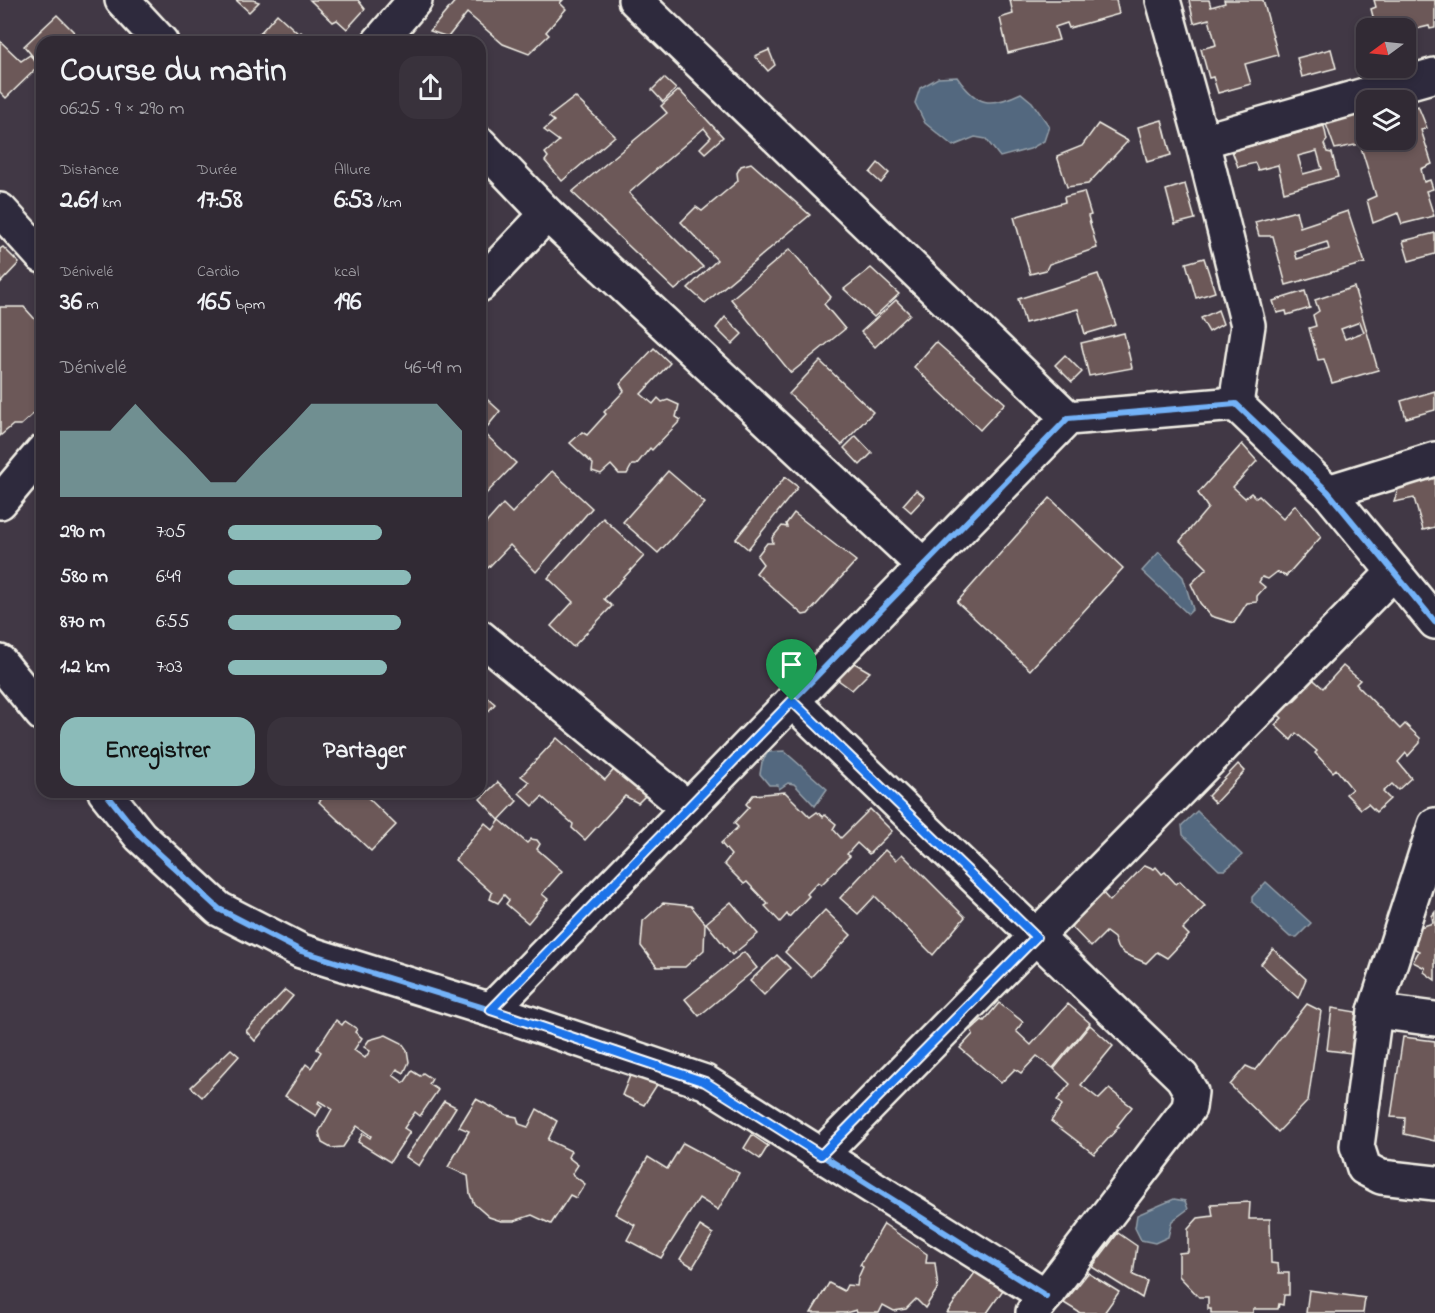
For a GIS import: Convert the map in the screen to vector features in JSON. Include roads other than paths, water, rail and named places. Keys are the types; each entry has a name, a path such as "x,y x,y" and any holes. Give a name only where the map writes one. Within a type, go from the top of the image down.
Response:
{"street":[{"path":"122,0 155,36"},
{"path":"385,36 416,0"},
{"path":"635,0 1068,418"},
{"path":"1163,0 1202,141 1248,325 1236,404"},
{"path":"1202,141 1435,75"},
{"path":"486,150 548,214 924,566"},
{"path":"0,210 36,249"},
{"path":"486,279 548,214"},
{"path":"491,1010 1068,418 1236,404 1328,492 1435,622"},
{"path":"0,502 36,459"},
{"path":"1328,492 1435,459"},
{"path":"821,1155 1394,572"},
{"path":"486,642 688,808"},
{"path":"0,662 36,707"},
{"path":"110,798 140,836 219,909 301,951 491,1010 705,1082 821,1155 1039,1304 1189,1108 1191,1092 1182,1077 792,701"},
{"path":"1435,825 1375,1011 1357,1146 1364,1168 1380,1177 1435,1183"},
{"path":"1375,1011 1435,1019"}],"water":[{"path":"957,77 971,94 985,101 1001,101 1021,93 1032,102 1049,126 1044,141 1030,149 1000,157 986,139 975,137 953,146 925,123 915,103 920,88 938,78"},
{"path":"1159,552 1183,577 1193,609 1188,614 1142,571"},
{"path":"784,751 827,789 815,806 794,784 788,783 779,789 778,785 769,785 760,774 762,762 768,752"},
{"path":"1197,811 1242,855 1225,870 1219,870 1183,835 1182,825"},
{"path":"1266,882 1311,923 1297,937 1290,937 1252,902 1252,897"},
{"path":"1174,1199 1185,1201 1188,1209 1172,1221 1168,1237 1155,1243 1141,1240 1135,1228 1137,1215"}]}
